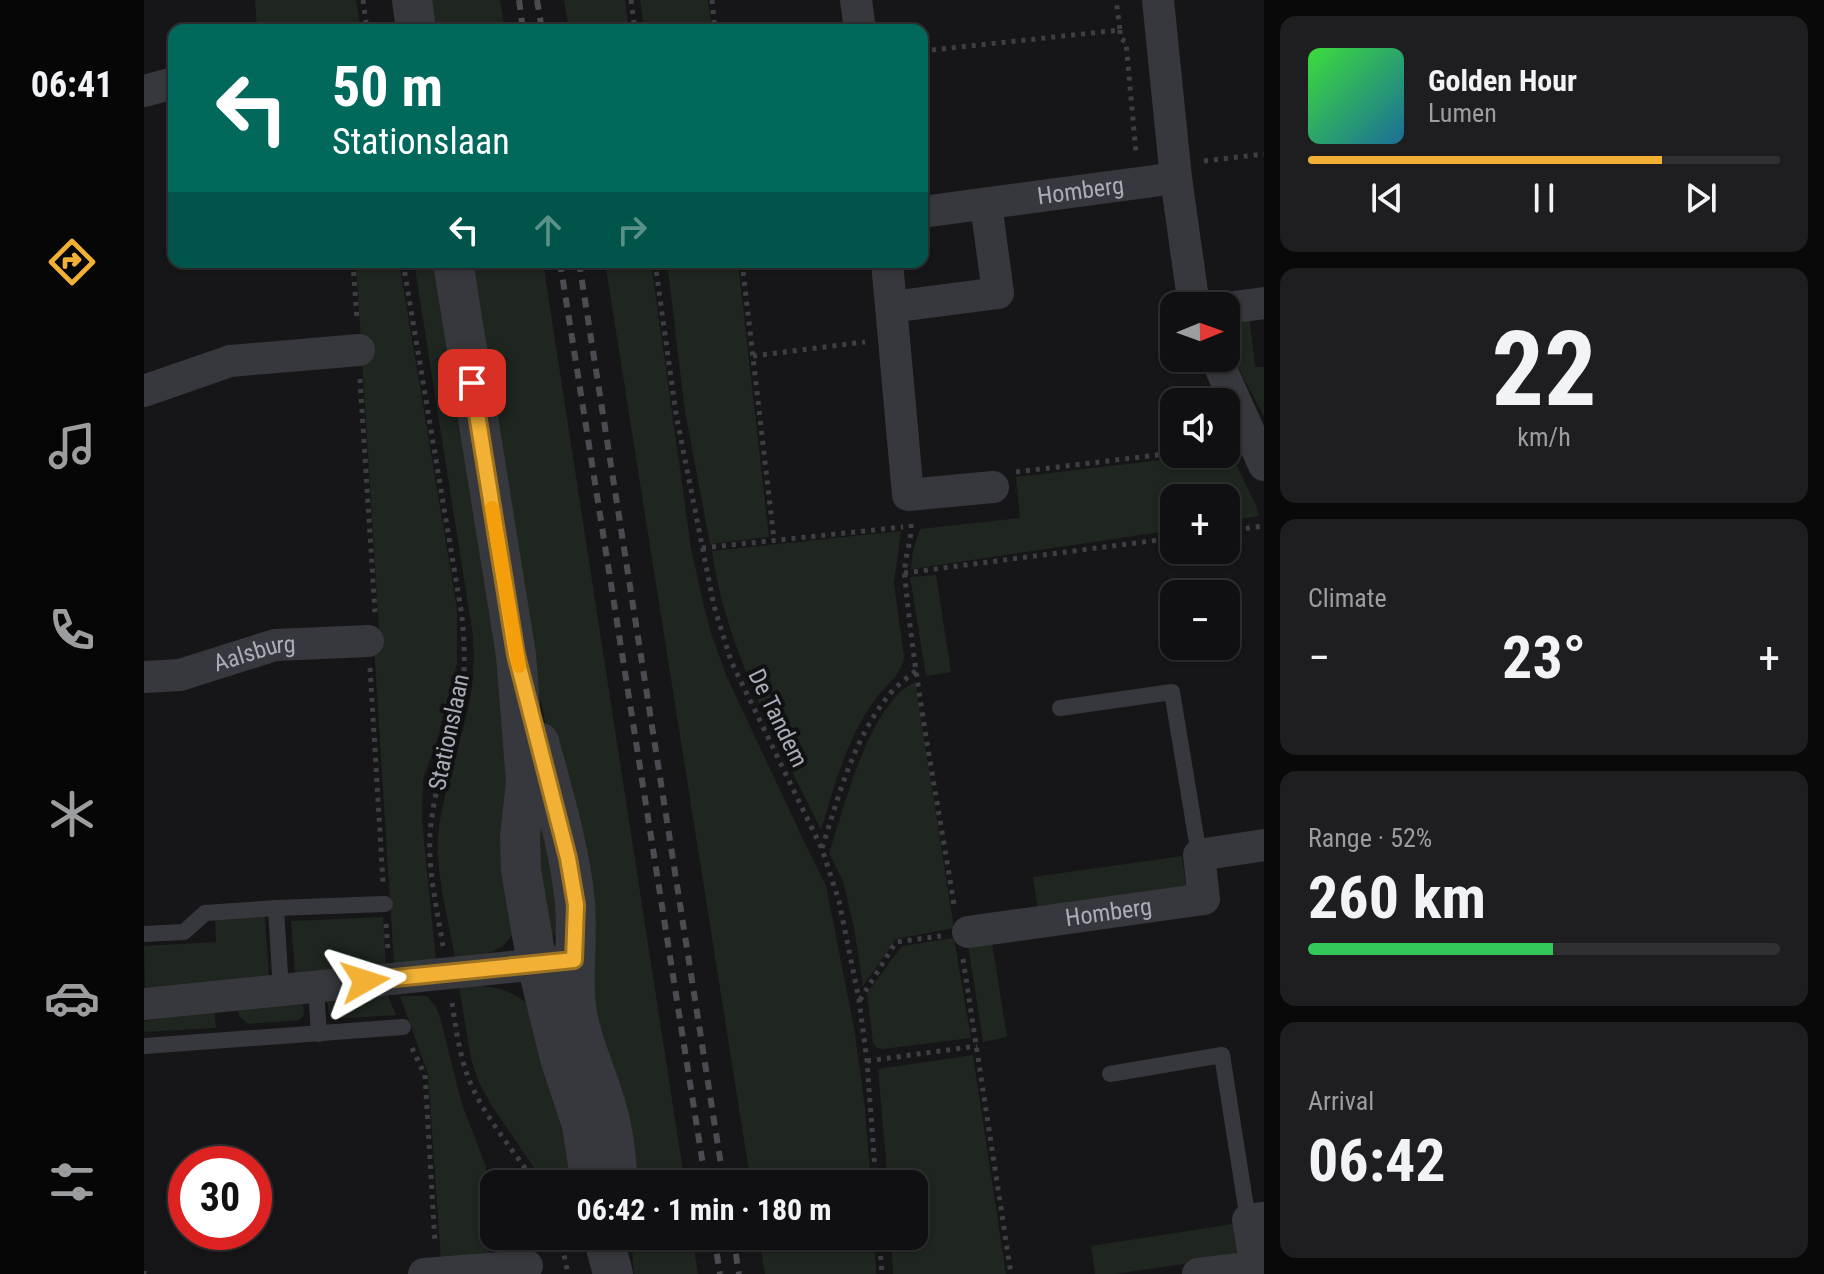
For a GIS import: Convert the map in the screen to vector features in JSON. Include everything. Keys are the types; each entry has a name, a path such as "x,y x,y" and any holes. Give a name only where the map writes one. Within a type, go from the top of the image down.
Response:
{"street":[{"path":"412,0 415,24"},
{"path":"856,0 859,24"},
{"path":"1158,0 1175,171 1192,292"},
{"path":"144,91 168,85"},
{"name":"Homberg","path":"928,211 1139,183 1175,171"},
{"path":"892,323 998,293 986,204"},
{"path":"454,268 516,655 568,858 576,905 556,962 560,1058 582,1125 589,1170"},
{"path":"887,268 909,511 993,487"},
{"path":"1240,306 1264,303"},
{"path":"144,391 230,361 359,350"},
{"path":"1222,372 1264,465"},
{"name":"Aalsburg","path":"144,677 180,675 275,645 368,641"},
{"path":"1199,855 1264,845"},
{"name":"Homberg","path":"957,933 1204,899 1199,855"},
{"path":"144,1004 556,962"},
{"path":"556,962 576,1007 585,1050 607,1106 617,1170"},
{"path":"1198,1274 1256,1267 1256,1219"},
{"path":"608,1250 616,1274"},
{"path":"616,1274 618,1250"},
{"path":"424,1274 527,1266"}],"lane":[{"name":"Homberg","path":"1060,708 1172,692 1199,855"},
{"path":"144,934 184,932 205,913 385,904"},
{"path":"276,908 281,991"},
{"path":"316,987 319,1034"},
{"path":"145,1046 403,1027"},
{"path":"1110,1074 1222,1055 1256,1219"}],"path":[{"path":"363,0 366,24"},
{"path":"631,0 634,24"},
{"path":"712,0 714,24"},
{"path":"1116,0 1120,38 1126,42 1139,183"},
{"path":"928,50 1120,30"},
{"path":"1175,171 1264,154"},
{"path":"353,268 376,626 368,641 389,978"},
{"name":"Stationslaan","path":"404,268 460,600 465,650 455,723 434,803 430,836 432,878 457,1034 469,1079 479,1101 526,1170"},
{"name":"De Tandem","path":"656,268 676,414 714,606 731,661 822,849 839,901 859,1000 875,1170"},
{"path":"743,268 774,540"},
{"path":"753,356 892,323"},
{"path":"993,487 1013,472 1160,455"},
{"path":"702,548 774,540 909,511 904,573 1011,1274"},
{"path":"1240,529 1264,526"},
{"path":"904,573 1160,540"},
{"path":"822,849 848,767 870,722 890,693 917,670"},
{"path":"859,1000 896,942 957,933"},
{"path":"403,1027 425,1075 437,1273"},
{"path":"867,1061 977,1046"},
{"path":"563,1250 568,1274"},
{"path":"880,1250 882,1274"}],"shaded area":[{"path":"255,0 356,0 360,24 257,24"},
{"path":"428,0 500,0 504,24 432,24"},
{"path":"564,0 625,0 628,24 568,24"},
{"path":"640,0 708,0 711,24 643,24"},
{"path":"356,268 400,268 457,608 457,663 438,737 423,779 422,821 436,961 394,965 374,645 379,629"},
{"path":"415,268 437,268 507,710 516,929 497,949 482,955 455,958 440,881 438,836 444,799 471,692 473,636"},
{"path":"471,268 544,268 683,1170 623,1170 595,1056 557,779 533,664"},
{"path":"606,268 652,268 691,548 705,611 726,675 826,886 854,1027 870,1170 749,1170"},
{"path":"668,268 739,268 769,537 710,544 685,412"},
{"path":"1249,314 1255,367 1264,367 1264,416 1240,370 1240,315"},
{"path":"1160,460 1160,468 1238,468 1259,516 1240,519 1240,484 1160,484 1160,532 911,569 920,529 1020,518 1016,477"},
{"path":"901,531 894,583 903,663 858,728 843,761 821,830 741,660 719,588 712,551"},
{"path":"936,575 951,672 926,676 910,577"},
{"path":"915,682 954,928 896,939 863,986 843,881 829,853 856,768 875,727 899,693"},
{"path":"533,756 561,933 548,937 531,874"},
{"path":"1182,856 1186,887 1038,910 1033,877"},
{"path":"265,916 269,977 145,992 144,946 216,942 215,919"},
{"path":"383,917 386,967 295,975 291,921"},
{"path":"954,938 971,1038 877,1048 873,1043 867,993 902,946"},
{"path":"992,942 1007,1037 983,1042 968,945"},
{"path":"479,986 508,992 532,1008 578,1170 535,1170 490,1103 471,1059 459,987"},
{"path":"387,994 396,1015 332,1019 329,1014 327,1000"},
{"path":"400,996 427,996 440,1017 462,1104 486,1167 486,1170 480,1170 480,1250 489,1250 489,1256 441,1260 428,1074"},
{"path":"303,1001 304,1015 299,1020 248,1024 239,1016 237,1007"},
{"path":"214,1010 216,1028 144,1032 144,1021"},
{"path":"973,1055 1006,1274 893,1274 892,1250 928,1250 928,1170 887,1170 878,1069"},
{"path":"1239,1223 1245,1255 1095,1274 1091,1246"},
{"path":"632,1250 694,1250 698,1274 634,1274"},
{"path":"761,1250 875,1250 876,1274 765,1274"}],"railway":[{"path":"519,0 522,24"},
{"path":"537,0 541,24"},
{"path":"561,268 704,1170"},
{"path":"580,268 722,1170"},
{"path":"716,1250 720,1274"},
{"path":"735,1250 739,1274"}],"slow traffic":[{"path":"492,508 519,666"}],"route":[{"path":"365,981 574,960 576,905 568,858 516,655 472,383"}]}
